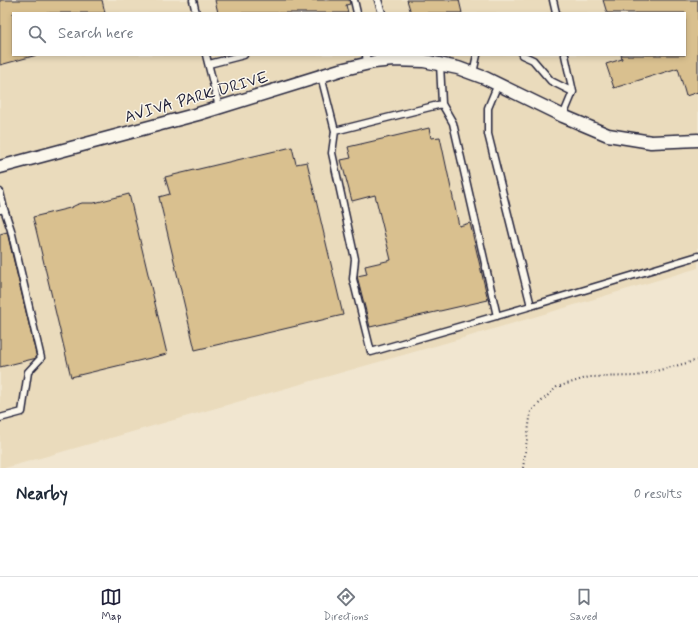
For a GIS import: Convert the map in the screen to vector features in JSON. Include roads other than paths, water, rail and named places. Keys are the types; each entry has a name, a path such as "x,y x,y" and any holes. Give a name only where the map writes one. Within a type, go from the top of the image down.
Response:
{"street":[{"name":"AVIVA PARK DRIVE","path":"0,167 219,107 340,70 367,59 374,62 392,58 424,61 458,68 473,73 563,116 608,135 651,142 698,140"}],"lane":[{"path":"193,0 196,12"},
{"path":"354,0 357,12"},
{"path":"378,0 382,12"},
{"path":"553,0 556,12"},
{"path":"206,56 219,107"},
{"path":"209,64 240,56"},
{"path":"473,73 477,56"},
{"path":"524,56 533,60 551,81 573,92"},
{"path":"563,116 573,92 565,56"},
{"path":"440,64 442,104 453,123 497,316"},
{"path":"321,76 335,131 332,153 355,259 353,279 371,352 698,256"},
{"path":"498,84 488,108 488,134 531,306"},
{"path":"335,131 442,104"},
{"path":"0,192 2,209 11,230 41,358 28,372 22,412 0,418"}]}
